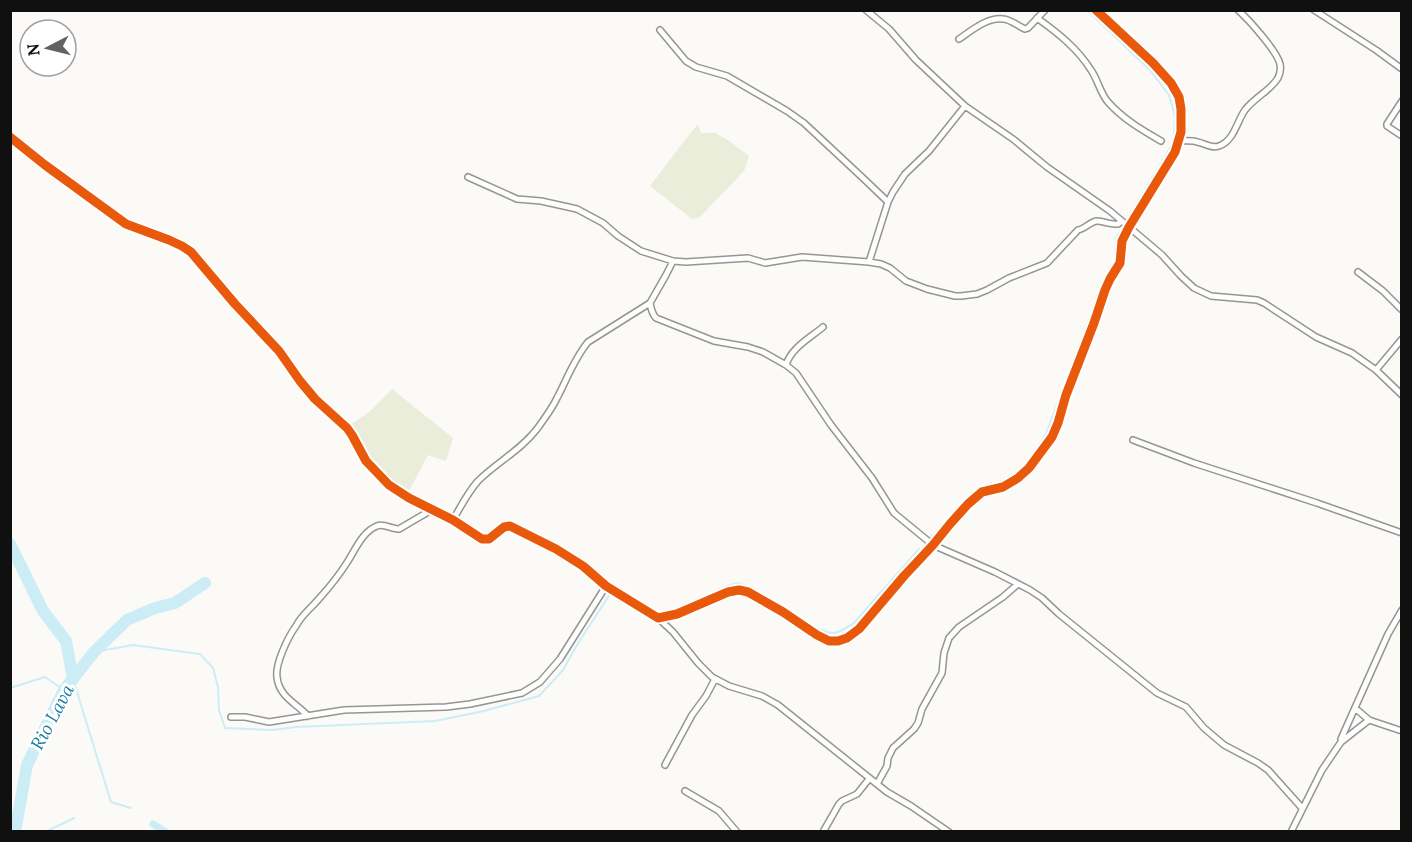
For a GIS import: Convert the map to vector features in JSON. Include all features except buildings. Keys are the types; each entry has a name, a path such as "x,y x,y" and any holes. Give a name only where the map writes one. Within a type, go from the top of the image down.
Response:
{"street":[{"path":"866,10 889,29 916,60 965,106 1122,220 1162,255 1194,288 1203,294 1219,298 1257,300 1316,337 1352,353 1376,370 1401,395"},
{"path":"959,39 989,21 1005,19 1025,29 1028,28 1045,10"},
{"path":"658,618 677,614 728,592 740,590 748,592 783,612 829,641 847,638 860,630 904,576 982,492 1003,487 1018,478 1029,468 1052,437 1105,290 1120,263 1122,241 1175,152 1181,132 1179,97 1171,83 1154,63 1096,10"},
{"path":"1179,141 1197,141 1212,147 1223,145 1251,103 1280,75 1280,64 1276,57 1249,19 1238,10"},
{"path":"1314,10 1401,69"},
{"path":"1037,18 1068,42 1081,56 1092,71 1102,94 1119,113 1161,141"},
{"path":"660,30 686,61 696,67 727,76 804,123 888,202"},
{"path":"1401,100 1386,124 1401,136"},
{"path":"869,262 892,192 965,106"},
{"path":"10,137 126,224 169,240 191,252 279,351 315,399 347,428 366,461 389,485 485,539 489,539 504,527 510,526 556,549 583,566 606,586 658,618 673,632 698,663 716,679 729,686 762,696 778,705 886,792 949,831"},
{"path":"468,177 517,199 541,201 577,209 603,223 641,251 673,261 748,258 765,263 802,257 869,262 890,268 906,281 955,296 977,294 1047,263 1078,230 1091,223 1097,221 1112,225 1122,220"},
{"path":"453,520 479,480 515,452 539,426 557,399 580,351 588,342 650,303 673,261"},
{"path":"1358,272 1383,291 1401,310"},
{"path":"650,303 651,312 656,318 714,341 763,352 786,365 796,373 872,478 894,513 933,545 1018,584 1042,598 1157,693 1186,707 1204,728 1224,745 1268,770 1302,808"},
{"path":"786,365 788,358 799,346 823,327"},
{"path":"1376,370 1401,339"},
{"path":"1133,440 1194,464 1317,503 1401,533"},
{"path":"308,716 284,695 276,674 295,627 325,592 362,539 375,526 399,529 433,509"},
{"path":"877,784 887,766 890,752 918,723 922,709 942,673 944,653 949,638 959,627 1004,597 1018,584"},
{"path":"231,717 245,717 269,722 344,710 447,707 527,691 540,682 560,659 606,586"},
{"path":"1291,831 1322,770 1341,741 1388,634 1401,610"},
{"path":"665,765 692,715 716,679"},
{"path":"1355,708 1369,720 1401,731"},
{"path":"1341,741 1369,720"},
{"path":"823,831 839,804 857,794 869,779"},
{"path":"685,791 719,811 737,831"}],"green space":[{"path":"698,124 701,133 715,133 749,156 744,171 699,218 692,219 650,186"},
{"path":"392,389 453,438 446,461 428,455 408,493 389,482 367,458 350,425 369,412"}],"waterway":[{"path":"1087,10 1150,70 1169,95 1175,116 1174,139 1169,150 1126,221"},
{"path":"1025,468 1046,434 1105,278 1115,262 1116,238 1121,230"},
{"path":"931,537 979,490 1001,485 1021,472"},
{"name":"Rio Lava","path":"10,544 43,611 66,641 73,679"},
{"path":"674,612 727,586 738,583 816,627 836,633 854,623 919,549"},
{"name":"Rio Lava","path":"15,832 27,765 64,690 94,652 127,620 155,608 175,603 205,583"},
{"path":"616,589 621,589 663,615"},
{"path":"94,652 133,645 200,654 213,668 218,687 219,710 225,728 272,730 435,721 539,696 563,670 610,594"},
{"path":"10,688 45,677 64,690"},
{"path":"73,679 111,802 131,808"},
{"path":"45,832 74,818"},
{"path":"153,824 166,832"}],"cycle path":[{"path":"10,137 126,224 169,240 191,252 279,351 315,399 347,428 366,461 389,485 409,498 453,520 482,539 489,539 504,527 510,526 556,549 583,566 606,586 658,618 677,614 728,592 739,590 748,592 783,612 817,635 829,641 838,641 847,638 859,629 968,504 982,492 1003,487 1018,478 1029,468 1052,437 1105,290 1120,263 1122,241 1175,152 1181,132 1179,97 1171,83 1153,63 1096,10"}]}
